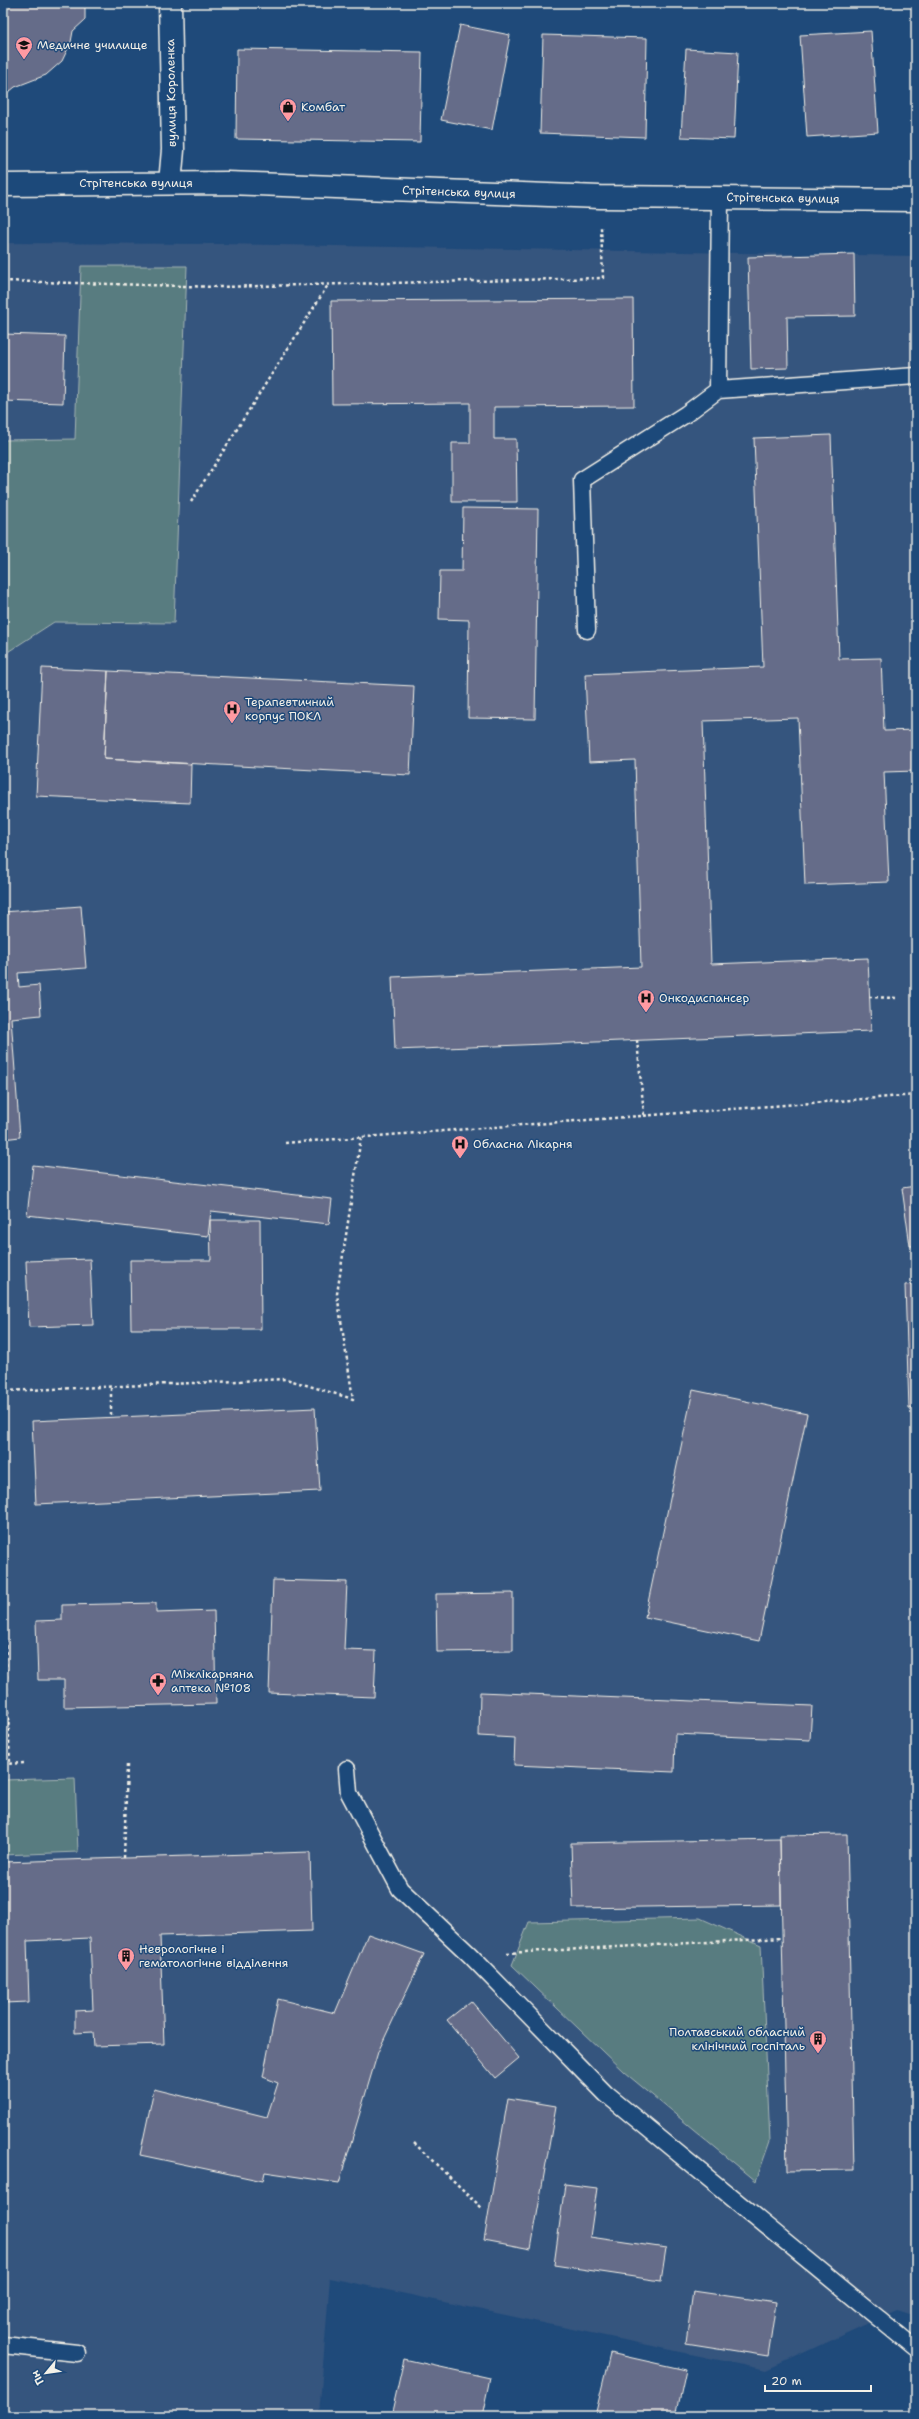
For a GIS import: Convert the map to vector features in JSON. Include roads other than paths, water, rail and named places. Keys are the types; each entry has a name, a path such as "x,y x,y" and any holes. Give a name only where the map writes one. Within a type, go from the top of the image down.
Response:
{"street":[{"name":"вулиця Короленка","path":"170,3 173,150 170,183"},
{"name":"Стрітенська вулиця","path":"3,185 228,183 600,197 916,200"}],"lane":[{"path":"718,390 720,198"},
{"path":"587,630 582,480 686,414 718,390 916,376"},
{"path":"347,1769 349,1793 400,1889 470,1956 606,2094 916,2349"},
{"path":"3,2345 77,2353"}],"place":[{"name":"Медичне училище","path":"24,60"},
{"name":"Комбат","path":"288,122"},
{"name":"Терапевтичний корпус ПОКЛ","path":"232,724"},
{"name":"Онкодиспансер","path":"646,1013"},
{"name":"Обласна Лікарня","path":"460,1159"},
{"name":"Міжлікарняна аптека №108","path":"158,1696"},
{"name":"Неврологічне і гематологічне відділення","path":"126,1971"},
{"name":"Полтавський обласний клінічний госпіталь","path":"818,2054"}]}
